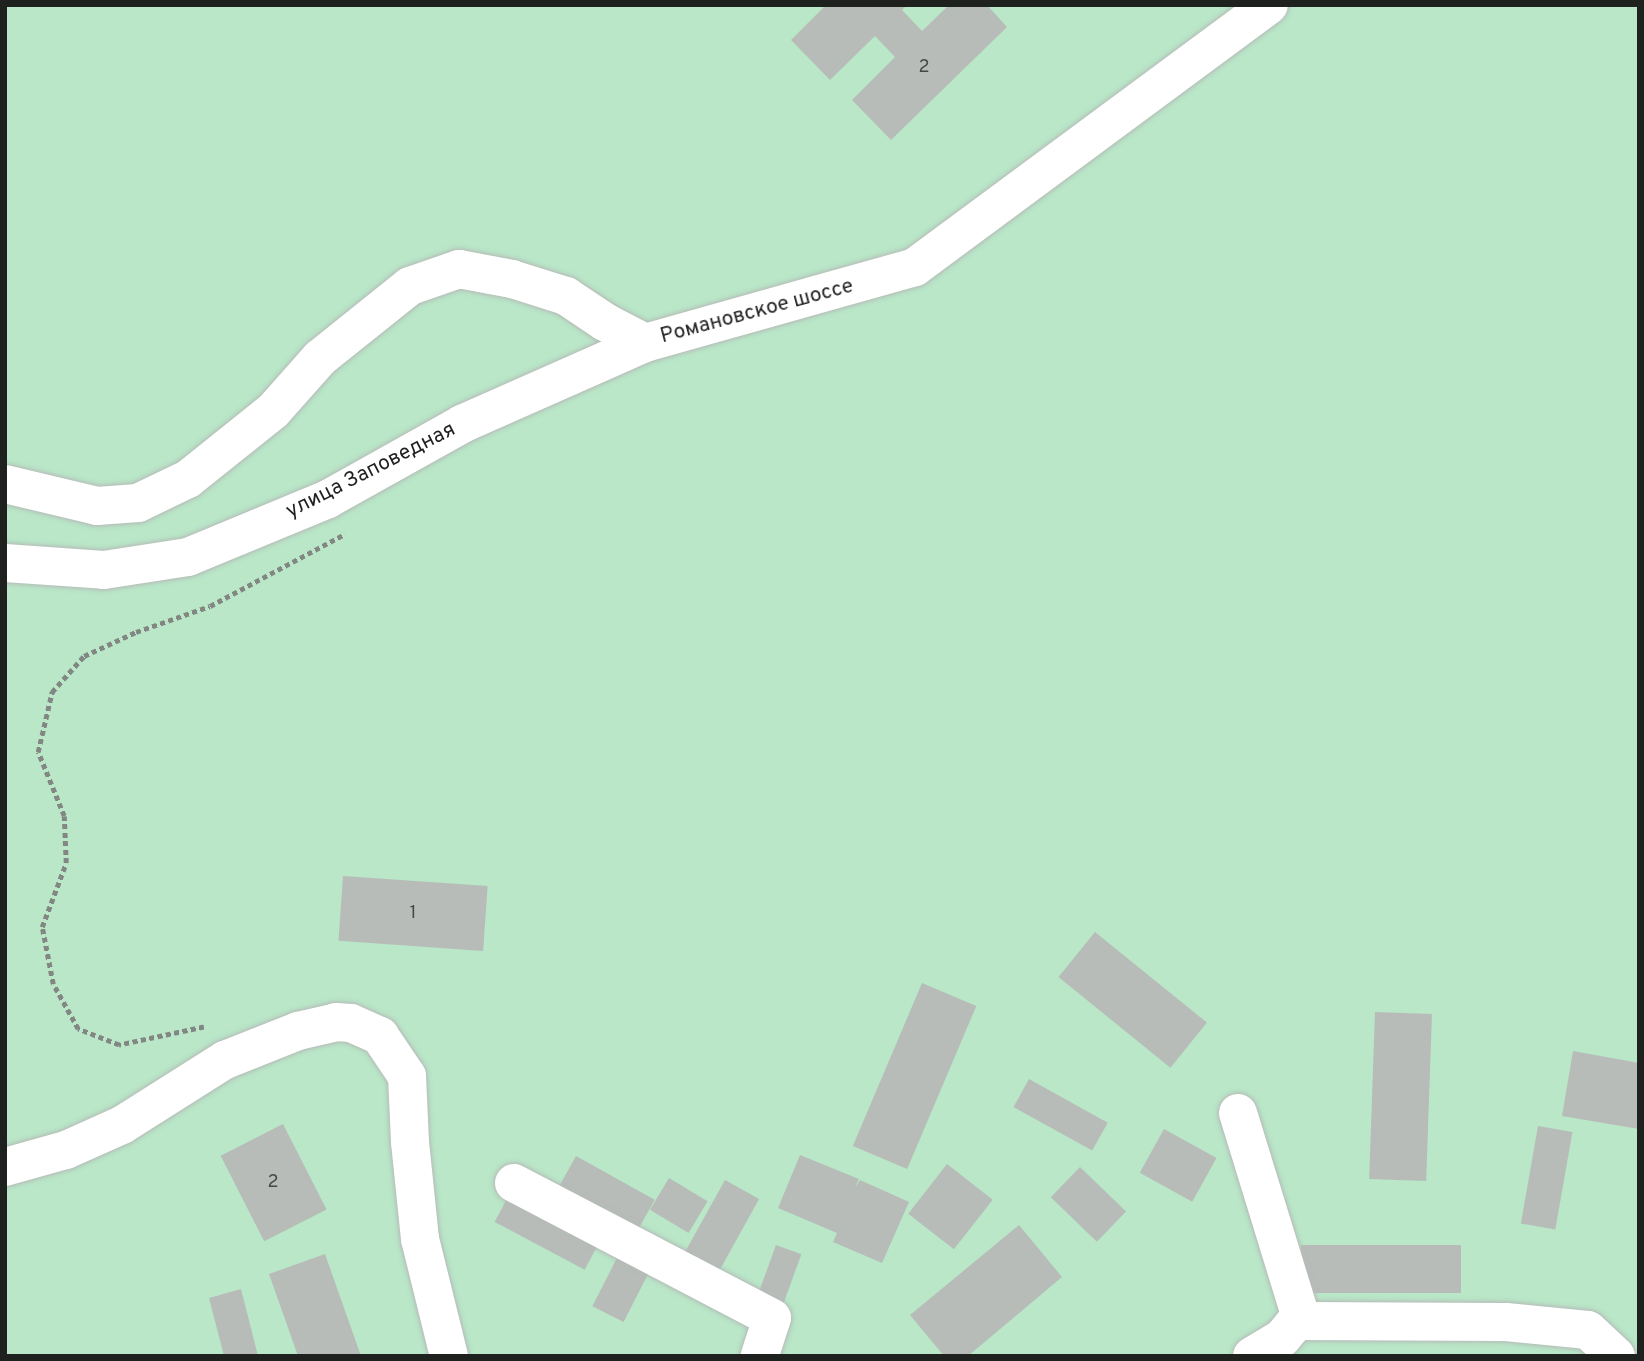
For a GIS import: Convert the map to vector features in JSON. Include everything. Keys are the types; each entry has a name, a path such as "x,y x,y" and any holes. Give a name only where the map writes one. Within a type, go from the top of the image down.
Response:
{"street":[{"name":"Романовское шоссе","path":"5,484 97,506 138,503 188,479 273,411 320,358 410,286 460,269 512,279 566,296 605,322 645,343 915,267 1269,5"},
{"name":"улица Заповедная","path":"5,563 104,570 188,557 328,499 461,425 645,343"},
{"path":"5,1167 66,1150 122,1125 225,1060 298,1031 336,1022 351,1023 380,1036 407,1076 410,1142 420,1239 459,1353"},
{"path":"1238,1113 1302,1321"},
{"path":"514,1183 772,1318 760,1356"},
{"path":"1252,1356 1283,1338 1302,1321 1506,1322 1588,1330 1616,1356"}],"path":[{"path":"217,1023 119,1045 78,1029 53,984 41,927 66,863 64,816 38,752 52,692 83,656 136,632 210,606 341,537 352,528"}],"green space":[{"path":"5,5 1639,5 1639,1356 5,1356"}],"building":[{"path":"826,5 907,5 902,10 922,31 949,5 987,5 1007,27 891,140 852,100 895,57 875,36 830,80 791,40"},
{"path":"343,876 488,886 483,951 338,941"},
{"path":"1095,932 1207,1023 1170,1068 1058,977"},
{"path":"922,983 976,1006 907,1169 853,1146"},
{"path":"1375,1012 1432,1014 1426,1181 1369,1179"},
{"path":"1573,1051 1639,1063 1639,1129 1562,1116"},
{"path":"1029,1079 1108,1123 1092,1151 1013,1107"},
{"path":"283,1124 327,1210 264,1241 221,1156"},
{"path":"1538,1126 1572,1132 1555,1230 1521,1223"},
{"path":"1164,1129 1216,1158 1192,1202 1140,1173"},
{"path":"800,1155 859,1179 855,1188 860,1180 909,1202 882,1263 833,1242 837,1233 778,1208"},
{"path":"576,1156 655,1200 636,1233 558,1189"},
{"path":"947,1164 993,1200 954,1249 908,1214"},
{"path":"1080,1167 1126,1211 1097,1242 1051,1197"},
{"path":"669,1178 708,1201 689,1233 650,1210"},
{"path":"725,1180 759,1199 717,1275 683,1256"},
{"path":"511,1191 601,1239 585,1270 495,1222"},
{"path":"1019,1225 1062,1277 968,1356 944,1356 910,1315"},
{"path":"776,1245 801,1254 783,1304 758,1295"},
{"path":"1301,1245 1461,1245 1461,1293 1301,1293"},
{"path":"621,1250 652,1266 624,1322 592,1306"},
{"path":"325,1254 361,1356 298,1356 269,1274"},
{"path":"241,1289 258,1356 224,1356 209,1298"}]}
